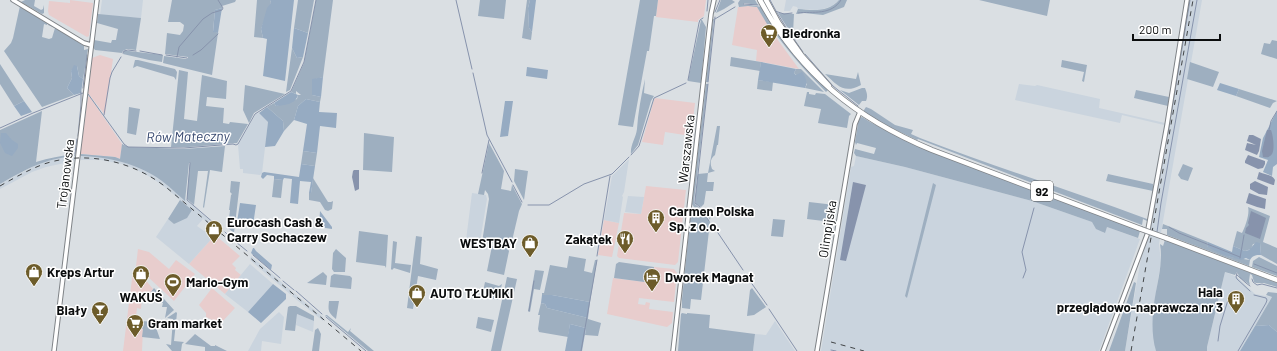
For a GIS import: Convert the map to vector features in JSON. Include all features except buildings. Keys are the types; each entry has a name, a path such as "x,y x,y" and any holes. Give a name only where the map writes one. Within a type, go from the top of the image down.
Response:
{"main road":[{"name":"92","path":"760,0 794,51 816,76 860,112 891,131 923,146 1277,280"},
{"name":"92","path":"766,0 778,22 802,56 831,89"}],"street":[{"path":"14,0 84,43 91,45"},
{"name":"Trojanowska","path":"54,351 97,0"},
{"name":"Warszawska","path":"674,351 711,9 714,0"},
{"path":"1104,351 1146,235 1187,0"},
{"name":"Olimpijska","path":"817,351 855,124 860,112"}],"shaded area":[{"path":"25,0 35,0 34,6 41,10 43,9 44,5 44,13 42,14 21,2"},
{"path":"70,0 93,3 89,36 87,37 49,15 49,1 70,3"},
{"path":"102,0 143,0 141,18 100,15"},
{"path":"172,0 236,0 235,2 215,10 213,31 218,33 212,75 163,63 164,56 188,58 165,54 167,33 180,35 183,31 184,25 180,22 168,22"},
{"path":"257,0 270,0 271,3 261,29 263,38 254,37"},
{"path":"270,0 294,0 285,81 263,76 267,39 263,38 261,29 267,8 271,3"},
{"path":"298,0 314,0 308,33 294,28"},
{"path":"316,0 333,0 323,77 312,80 312,95 321,97 320,102 306,99 298,106 294,120 284,131 283,121 267,107 274,103 276,106 297,99 298,95 301,95 296,91 296,94 291,92 304,63"},
{"path":"480,0 506,0 504,19 478,16"},
{"path":"527,0 530,0 528,8 529,28 532,32 531,40 522,38"},
{"path":"530,0 536,0 532,32 529,28 528,8"},
{"path":"640,0 658,0 633,127 618,125"},
{"path":"658,0 706,0 704,16 698,20 698,22 656,17"},
{"path":"721,0 732,0 735,2 716,13"},
{"path":"740,0 755,0 758,5 744,3 744,5 762,7 792,51 818,81 828,90 826,92 789,52 767,24 757,7 739,7 738,3"},
{"path":"786,0 839,0 832,6 823,9 798,9 797,7 793,6 790,11 784,11"},
{"path":"839,0 847,0 844,7 823,15 804,13 796,14 798,9 825,9 835,4"},
{"path":"979,0 1050,0 1047,16"},
{"path":"1185,0 1202,0 1159,244 1161,262 1155,299 1153,326 1156,351 1125,351 1164,125 1122,115 1120,123 1015,100 1019,84 1037,85 1100,99 1099,108 1165,123"},
{"path":"20,6 48,22 47,25 44,24 42,37 49,39 52,38 55,28 48,25 49,23 84,46 84,50 88,49 83,79 79,76 77,66 71,71 72,78 67,88 74,95 42,107 4,51 11,43 13,38"},
{"path":"738,7 757,7 772,32 799,69 756,61 757,50 732,45"},
{"path":"222,8 218,33 213,32 215,10"},
{"path":"778,13 794,14 793,33 796,41"},
{"path":"98,14 141,18 136,50 127,49 122,53 95,50 93,47 94,40 111,43 112,40 116,40 118,29 97,23"},
{"path":"713,19 708,82 706,82"},
{"path":"701,20 706,27 701,83 688,81"},
{"path":"294,28 308,33 303,57 297,58 292,48"},
{"path":"1272,40 1277,41 1277,59 1261,54 1264,43 1270,44"},
{"path":"292,48 297,58 303,57 290,90 286,92"},
{"path":"124,51 163,55 162,62 123,54"},
{"path":"100,55 113,59 105,115 88,93 92,58"},
{"path":"731,57 761,62 760,71 730,66"},
{"path":"135,60 175,69 177,72 176,80 174,77 137,66 133,68"},
{"path":"1062,60 1087,65 1084,82 1082,81 1084,72 1061,67"},
{"path":"761,62 796,69 794,73 796,75 802,72 806,80 805,88 758,80"},
{"path":"1190,62 1219,72 1213,87 1187,79"},
{"path":"0,64 24,101 14,106 0,84"},
{"path":"74,65 77,66 79,76 83,79 81,93 74,95 67,88 72,78 71,71"},
{"path":"527,67 548,70 547,79 526,76"},
{"path":"796,69 801,69 824,92 805,88 807,84 794,73"},
{"path":"179,70 188,72 184,119 197,121 202,75 227,81 226,99 207,97 206,106 224,108 223,123 229,124 230,122 248,124 237,143 171,147"},
{"path":"858,72 861,85 850,89 846,89 838,85 825,74 856,79"},
{"path":"323,77 321,97 312,95 312,79"},
{"path":"645,79 644,93 654,96 651,101 638,145 631,154 631,148 636,132"},
{"path":"758,80 773,82 772,91 757,89"},
{"path":"1220,83 1239,89 1236,96 1217,90"},
{"path":"706,84 708,84 694,201 700,208 694,207 692,204"},
{"path":"245,85 285,94 254,113 249,123 243,110"},
{"path":"865,88 867,98 866,101 862,101 859,105 840,90 849,93"},
{"path":"1239,89 1277,101 1273,103 1270,108 1236,96"},
{"path":"1136,90 1169,97 1168,106 1134,98"},
{"path":"291,92 298,95 292,103 276,106 274,103"},
{"path":"807,92 815,95 816,93 825,94 851,114 849,116 847,128 818,123 821,109 804,106"},
{"path":"89,96 122,144 120,159 115,157 80,154"},
{"path":"655,98 695,103 691,136 665,132 663,145 642,142"},
{"path":"306,99 320,102 319,112 337,113 336,128 320,126 317,153 303,151 307,124 294,120 298,106"},
{"path":"24,101 32,112 21,116 14,106"},
{"path":"505,101 513,101 508,136 500,137"},
{"path":"129,107 140,109 136,135 127,133"},
{"path":"267,107 283,121 284,131 275,146 265,147 268,122 259,113"},
{"path":"866,107 895,125 913,130 911,134 920,138 1147,219 1147,221 1143,219 1142,225 918,139 917,140 883,124 864,112"},
{"path":"42,111 36,162 74,154 75,156 44,162 27,169 0,184 0,130"},
{"path":"1277,111 1277,164 1273,167 1272,176 1263,172 1268,160 1259,157 1263,138"},
{"path":"259,113 268,122 262,173 260,175 243,173 243,169 240,169 238,145 256,114"},
{"path":"862,117 925,149 1140,231 1138,238 1107,227 1105,233 1096,229 1092,222 1032,201 905,167 856,156 854,153 855,149 874,154 876,148 857,143 856,145 857,123 859,118"},
{"path":"717,126 720,126 718,145 715,155 711,161 712,169 715,171 708,173"},
{"path":"1267,130 1271,130 1272,132 1274,144 1273,151 1269,157 1263,157 1262,151"},
{"path":"1,133 6,133 18,144 18,148 12,156 5,153 0,143"},
{"path":"364,133 394,137 392,172 363,170"},
{"path":"1249,135 1253,135 1261,139 1257,155 1245,150 1247,143 1256,145 1247,141"},
{"path":"489,143 504,171 501,189 511,191 512,185 522,204 511,245 482,242 489,199 485,190 484,195 478,194"},
{"path":"122,144 129,147 184,149 225,146 222,172 210,170 204,208 208,171 198,171 194,205 187,199 190,163 185,201 170,187 145,170 118,161 81,156 80,154 115,157 120,159"},
{"path":"303,151 317,153 315,166 301,164"},
{"path":"80,154 115,157 140,166 159,176 222,231 222,236 203,219 197,226 204,231 208,229 215,235 189,264 156,237 168,219 174,224 192,210 166,188 152,178 135,169 122,164 101,160 81,160"},
{"path":"1248,155 1265,161 1263,168 1258,169 1245,163"},
{"path":"75,156 74,161 46,167 32,172 0,189 0,184 47,160"},
{"path":"856,156 905,167 1032,201 1092,222 1104,233 1107,227 1140,239 1099,351 821,351 851,167 854,166"},
{"path":"629,159 624,192 622,196 619,223 604,220 612,176"},
{"path":"301,164 315,166 311,193 309,193 311,182 300,181 298,204 290,203 292,179 274,179 274,176 267,175 263,179 261,177 262,173 264,172 299,177"},
{"path":"1183,164 1193,168 1188,181 1181,179 1178,175"},
{"path":"515,169 528,171 524,200 514,181"},
{"path":"354,170 359,170 359,189 355,191 352,177"},
{"path":"1259,172 1272,177 1275,180 1274,185 1257,179"},
{"path":"708,173 707,182 714,182 713,191 706,191 704,204 701,207 696,204 695,201 698,174"},
{"path":"1108,174 1153,184 1153,191 1106,181"},
{"path":"313,178 328,202 333,201 332,209 328,211 325,210 320,202 309,200 309,193 311,193"},
{"path":"274,179 283,180 281,198 272,197"},
{"path":"231,181 240,182 234,233 228,228 232,194 230,192"},
{"path":"1255,181 1268,187 1267,195 1259,194 1250,189 1250,184"},
{"path":"853,182 866,185 846,261 840,260"},
{"path":"933,183 936,185 907,298 905,296"},
{"path":"646,186 686,190 678,262 675,265 619,258 617,256 624,213 641,214"},
{"path":"472,193 486,195 487,199 480,242 466,240"},
{"path":"1249,193 1266,199 1265,209 1246,203"},
{"path":"628,196 644,197 641,214 625,212"},
{"path":"180,200 192,210 187,218 174,224 168,219"},
{"path":"809,202 835,205 832,222 807,219"},
{"path":"240,203 256,205 253,225 237,222"},
{"path":"1248,207 1270,216 1263,242 1277,248 1277,264 1261,255 1260,243 1253,244 1251,249 1245,251 1233,246 1237,231 1242,233 1248,217"},
{"path":"695,210 708,211 711,214 710,220 704,211 703,212 710,222 701,300 691,299 690,309 682,308 682,299 691,212"},
{"path":"320,211 332,227 332,229 319,227"},
{"path":"1251,211 1266,218 1260,239 1245,233 1246,228 1249,225 1248,223"},
{"path":"773,219 785,220 783,237 771,236"},
{"path":"604,220 619,223 612,257 598,255"},
{"path":"1163,224 1208,242 1207,246 1231,257 1250,260 1249,266 1167,235 1167,229 1162,229"},
{"path":"359,231 388,235 386,268 385,266 356,262"},
{"path":"215,235 240,256 232,264 236,268 235,270 241,275 225,294 189,264"},
{"path":"416,236 422,237 420,264 438,269 436,280 418,276 413,309 407,308"},
{"path":"1165,240 1277,283 1277,287 1264,283 1256,283 1250,274 1250,285 1240,278 1237,272 1235,275 1225,272 1207,351 1156,351 1152,324 1153,311 1161,264 1160,244 1163,246"},
{"path":"393,241 397,242 395,263 411,265 410,273 394,268 392,270 391,269"},
{"path":"1208,242 1232,252 1233,246 1245,251 1249,250 1256,242 1260,243 1261,255 1252,257 1250,260 1246,258 1241,260 1215,251 1207,246"},
{"path":"492,246 507,248 509,251 504,275 487,271"},
{"path":"253,248 272,265 271,270 251,253"},
{"path":"138,249 149,252 169,269 176,260 195,274 174,301 136,266"},
{"path":"336,249 346,258 345,272 334,272 332,269 333,253"},
{"path":"251,256 293,292 291,295 250,260"},
{"path":"569,256 586,259 584,271 592,273 595,260 597,260 590,302 552,295 542,295 542,293 544,293 550,265 567,268"},
{"path":"1259,257 1277,266 1277,276 1252,267 1253,261"},
{"path":"619,262 654,267 652,283 614,278 616,264"},
{"path":"250,264 273,284 248,312 225,294"},
{"path":"654,267 674,269 677,273 674,302 639,298 638,304 645,305 646,302 650,303 649,309 673,312 672,323 667,327 607,314 613,278 652,283"},
{"path":"535,270 544,271 540,290 534,289 530,312 528,311"},
{"path":"133,271 144,278 153,289 146,299 142,299 141,309 137,308 136,316 140,316 138,327 143,328 142,351 123,351"},
{"path":"323,272 327,276 326,285 307,283"},
{"path":"1225,272 1237,277 1255,294 1272,297 1240,351 1207,351 1207,347"},
{"path":"334,274 350,276 352,278 351,289 330,287 331,276"},
{"path":"507,277 517,279 501,351 491,351"},
{"path":"485,282 499,286 502,284 498,300 482,296"},
{"path":"1134,282 1136,283 1125,351 1109,351"},
{"path":"273,284 286,294 286,299 261,323 248,312"},
{"path":"154,288 174,310 165,318 167,307 162,307 163,303 144,301"},
{"path":"212,288 235,308 222,322 219,321 218,323 206,317 206,313 199,305"},
{"path":"752,288 766,307 754,315 747,316 750,290"},
{"path":"1268,292 1277,293 1277,332 1269,325 1255,326 1272,297 1266,295"},
{"path":"294,293 323,317 323,321 292,296"},
{"path":"542,295 552,295 590,302 588,318 547,308 545,304 541,303"},
{"path":"329,301 339,301 336,319 329,311"},
{"path":"541,303 545,304 547,308 588,318 601,323 598,336 585,335 586,328 570,324 568,337 539,332 540,315 538,315"},
{"path":"296,306 314,316 314,321 297,314 295,331 285,330 288,307"},
{"path":"176,312 174,341 184,342 182,344 181,351 172,351 166,344 171,345 173,319 167,318"},
{"path":"279,312 284,317 281,344 262,341 261,351 248,351 260,329"},
{"path":"682,313 710,315 709,328 755,334 753,351 678,351"},
{"path":"297,314 314,321 313,332 296,325"},
{"path":"325,315 348,332 351,328 350,331 374,351 368,351"},
{"path":"478,317 494,320 491,332 476,328"},
{"path":"142,321 154,322 160,339 142,337"},
{"path":"775,321 795,351 753,351 755,334 766,335"},
{"path":"570,324 586,328 582,351 565,351"},
{"path":"1269,325 1277,332 1277,351 1240,351 1255,326"},
{"path":"318,328 321,334 319,351 312,351 315,330"},
{"path":"195,334 211,346 215,345 227,351 205,351 205,347 185,344"}],"waterway":[{"path":"177,57 179,47 203,19 212,13 222,10 223,8 218,0"},
{"name":"Rów Mateczny","path":"88,94 124,144 128,147 184,148 236,145 255,114 291,91 304,62 316,0"},
{"path":"456,0 472,69"},
{"path":"707,11 708,0"},
{"path":"715,12 720,0"},
{"path":"770,0 781,20 803,52"},
{"path":"798,13 827,11 837,5 841,0"},
{"path":"1168,133 1190,0"},
{"path":"1157,232 1197,0"},
{"path":"744,4 758,5"},
{"path":"715,19 735,7"},
{"path":"775,11 784,14 792,13"},
{"path":"708,82 715,17"},
{"path":"688,80 699,23 703,18"},
{"path":"193,55 201,50 218,34"},
{"path":"123,53 124,51 128,50 136,51"},
{"path":"140,51 162,55"},
{"path":"805,54 833,86 858,106"},
{"path":"83,88 87,55"},
{"path":"166,55 187,58"},
{"path":"104,115 110,78 121,57"},
{"path":"473,73 487,135 512,182"},
{"path":"631,155 639,146 654,98 686,83"},
{"path":"700,207 695,203 695,201 708,84"},
{"path":"78,136 81,92"},
{"name":"Rów Mateczny","path":"0,128 83,93"},
{"path":"1269,130 1271,121 1277,111"},
{"path":"75,154 77,139"},
{"path":"482,173 489,140"},
{"path":"528,205 549,205 584,184 612,174 629,157"},
{"path":"190,163 187,200 222,230"},
{"path":"597,256 610,176"},
{"path":"513,185 522,202"},
{"path":"1023,278 1026,270 1022,252 1034,208"},
{"path":"703,212 709,221"},
{"path":"714,227 743,270"},
{"path":"1169,227 1179,233 1240,257"},
{"path":"225,232 232,239"},
{"path":"1240,258 1244,235"},
{"path":"236,242 247,251"},
{"path":"253,255 280,278"},
{"path":"581,351 597,260"},
{"path":"1254,264 1277,273"},
{"path":"1237,273 1237,279 1250,291"},
{"path":"745,274 767,305"},
{"path":"1237,275 1250,286"},
{"path":"1252,279 1257,285 1262,284 1277,288"},
{"path":"283,281 294,290"},
{"path":"529,311 534,281"},
{"path":"296,291 322,314"},
{"path":"1238,351 1267,300 1266,298 1254,295"},
{"path":"1218,341 1220,326 1228,300"},
{"path":"769,309 797,351"},
{"path":"326,317 366,351"},
{"path":"831,350 836,351"}],"railway":[{"path":"1131,351 1193,0"},
{"path":"0,186 27,171 44,164 76,158 92,158 108,161 139,171 167,188 361,351"},
{"path":"831,342 864,351"}],"place":[{"name":"Biedronka","path":"769,48"},
{"name":"Carmen Polska Sp. z o.o.","path":"656,233"},
{"name":"Eurocash Cash & Carry Sochaczew","path":"214,244"},
{"name":"Zakątek","path":"625,254"},
{"name":"WESTBAY","path":"530,258"},
{"name":"Kreps Artur","path":"34,287"},
{"name":"WAKUŚ","path":"141,289"},
{"name":"Dworek Magnat","path":"652,292"},
{"name":"Mario-Gym","path":"173,297"},
{"name":"AUTO TŁUMIKI","path":"417,308"},
{"name":"Hala przeglądowo-naprawcza nr 3","path":"1236,314"},
{"name":"Biały","path":"100,325"},
{"name":"Gram market","path":"135,338"}]}
